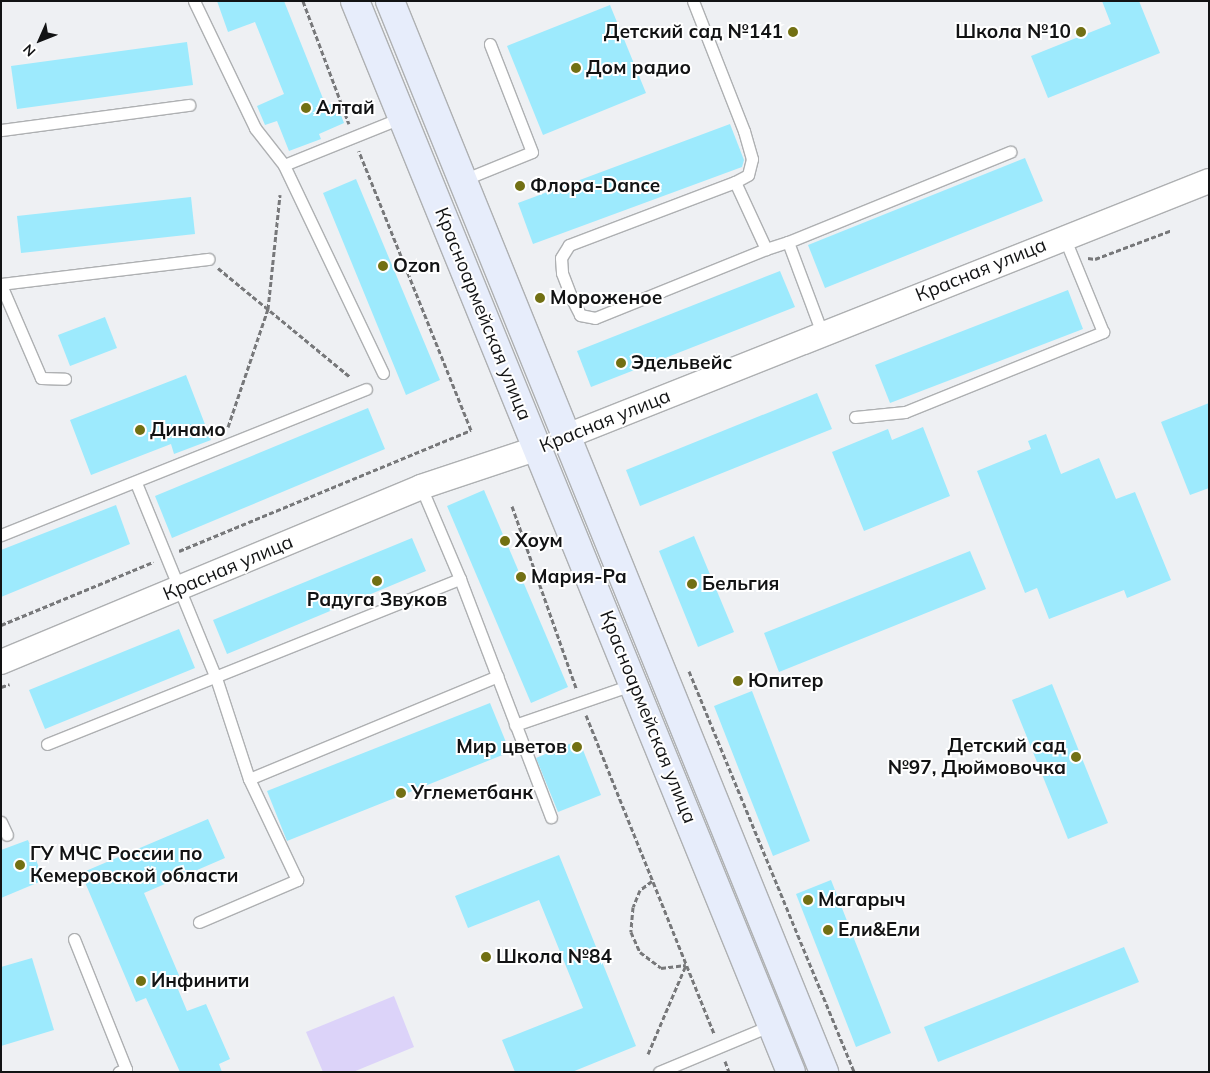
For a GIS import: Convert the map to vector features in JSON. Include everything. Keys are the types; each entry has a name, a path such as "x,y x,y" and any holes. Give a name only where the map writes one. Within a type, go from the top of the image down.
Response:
{"main road":[{"name":"Красноармейская улица","path":"355,1 791,1072"},
{"name":"Красноармейская улица","path":"390,1 824,1072"},
{"name":"Красная улица","path":"538,448 567,436"}],"street":[{"name":"Красная улица","path":"567,436 1209,181"},
{"name":"Красная улица","path":"1,662 421,487 538,448"}],"lane":[{"path":"194,1 255,128 284,165 383,373"},
{"path":"693,1 744,131 752,159 748,175 735,182 569,245 561,258 562,273 580,315 595,318 1010,152"},
{"path":"462,180 532,152 490,44"},
{"path":"1,130 189,105"},
{"path":"284,165 403,117"},
{"path":"735,182 766,250"},
{"path":"855,417 905,412 1103,332 1064,237"},
{"path":"788,242 822,334"},
{"path":"65,379 41,378 1,285 208,259"},
{"path":"1,536 366,389"},
{"path":"136,483 216,678 249,779 297,880 199,922"},
{"path":"421,487 460,579 552,817"},
{"path":"47,744 460,579"},
{"path":"249,779 498,676"},
{"path":"515,725 582,704 634,684"},
{"path":"1,822 7,835"},
{"path":"74,939 126,1069 119,1072"},
{"path":"659,1072 772,1025"}],"path":[{"path":"1,625 471,430 353,136 304,1"},
{"path":"221,447 268,309 284,165"},
{"path":"208,259 350,377"},
{"path":"512,506 582,704 730,1072"},
{"path":"688,669 854,1072"},
{"path":"652,881 640,890 633,907 632,932 640,952 661,968 686,965"},
{"path":"648,1054 686,965"}],"shaded area":[{"path":"394,996 414,1047 353,1072 323,1072 306,1032"}],"building":[{"path":"217,1 284,1 326,106 336,102 344,123 319,134 321,139 289,151 277,121 265,125 257,106 284,94 255,22 228,32"},
{"path":"1102,1 1139,1 1160,53 1048,98 1031,56 1111,24"},
{"name":"Дом радио","path":"610,5 646,93 543,135 507,46"},
{"path":"187,42 193,85 17,109 11,66"},
{"path":"730,124 744,160 742,167 533,244 518,203"},
{"path":"1025,158 1043,201 825,288 808,245"},
{"path":"356,179 440,380 406,395 323,193"},
{"path":"191,197 195,234 21,253 17,216"},
{"path":"780,271 795,307 591,387 577,351"},
{"path":"1068,290 1083,329 890,403 875,365"},
{"path":"105,317 117,348 70,366 58,335"},
{"name":"Динамо","path":"186,375 211,440 174,454 171,444 91,475 70,420"},
{"path":"817,393 832,429 640,506 626,470"},
{"path":"1209,403 1209,488 1190,495 1161,422"},
{"path":"368,408 385,449 172,538 155,496"},
{"path":"923,427 950,496 864,531 832,452 888,429 892,440"},
{"path":"1046,434 1061,474 1099,458 1116,499 1135,492 1171,580 1127,598 1124,590 1049,619 1037,588 1025,593 977,471 1031,449 1028,441"},
{"path":"484,490 568,687 531,703 447,506"},
{"path":"116,505 130,544 1,597 1,550"},
{"path":"694,536 734,632 698,647 659,551"},
{"path":"412,538 426,571 227,654 213,620"},
{"path":"970,551 986,589 779,672 764,633"},
{"path":"179,629 195,668 45,729 29,690"},
{"path":"1052,684 1108,823 1068,839 1012,700"},
{"path":"752,691 810,841 773,856 714,706"},
{"path":"490,703 510,752 287,841 267,791"},
{"path":"579,740 601,795 558,812 536,758"},
{"path":"208,819 225,858 144,893 181,980 175,982 187,1011 206,1004 230,1059 219,1064 222,1072 180,1072 146,998 136,1002 81,873"},
{"name":"ГУ МЧС России по Кемеровской области","path":"28,840 44,880 1,898 1,850"},
{"path":"559,855 636,1046 572,1072 515,1072 502,1040 583,1008 539,900 468,928 455,896"},
{"path":"831,880 891,1033 856,1047 796,894"},
{"path":"1124,947 1139,982 938,1062 924,1027"},
{"path":"32,958 54,1030 1,1046 1,967"}],"place":[{"name":"Детский сад №141","path":"793,32"},
{"name":"Школа №10","path":"1081,32"},
{"name":"Дом радио","path":"576,68"},
{"name":"Алтай","path":"306,108"},
{"name":"Флора-Dance","path":"520,186"},
{"name":"Ozon","path":"383,266"},
{"name":"Мороженое","path":"540,298"},
{"name":"Эдельвейс","path":"621,363"},
{"name":"Динамо","path":"140,430"},
{"name":"Хоум","path":"505,541"},
{"name":"Мария-Ра","path":"521,577"},
{"name":"Радуга Звуков","path":"377,581"},
{"name":"Бельгия","path":"692,584"},
{"name":"Юпитер","path":"738,681"},
{"name":"Мир цветов","path":"577,747"},
{"name":"Детский сад №97, Дюймовочка","path":"1076,757"},
{"name":"Углеметбанк","path":"401,793"},
{"name":"ГУ МЧС России по Кемеровской области","path":"20,865"},
{"name":"Магарыч","path":"808,900"},
{"name":"Ели&Ели","path":"828,930"},
{"name":"Школа №84","path":"486,957"},
{"name":"Инфинити","path":"141,981"}]}
